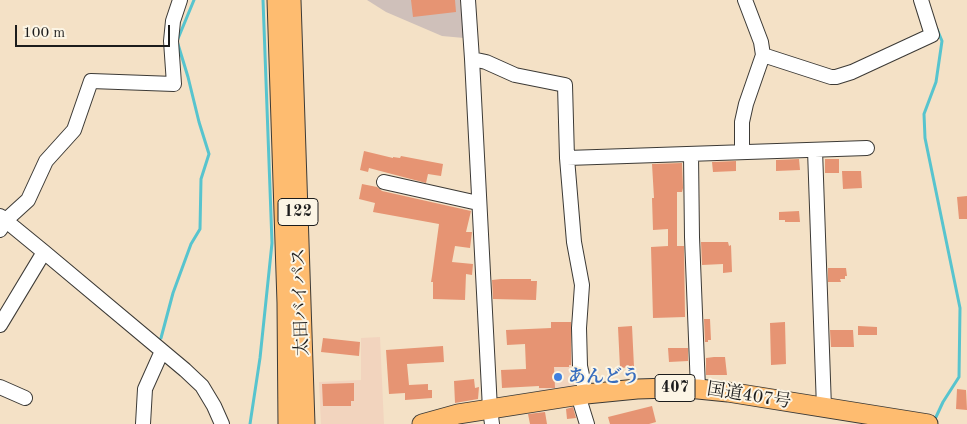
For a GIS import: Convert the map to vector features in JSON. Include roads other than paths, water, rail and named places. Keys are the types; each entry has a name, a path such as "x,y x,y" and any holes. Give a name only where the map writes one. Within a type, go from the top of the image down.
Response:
{"highway":[{"name":"太田バイパス","path":"277,0 287,303 288,424"},
{"name":"太田バイパス","path":"291,0 305,424"},
{"name":"国道407号","path":"422,424 491,416 582,395 637,389 698,389 928,424"}],"street":[{"path":"180,0 173,21 171,41 174,84 92,80 74,130 46,161 28,200 2,222 44,252 202,386 222,424"},
{"path":"468,0 491,416"},
{"path":"742,152 742,122 746,104 763,55 761,42 744,0"},
{"path":"763,55 830,77 852,72 932,35 922,0"},
{"path":"472,59 486,62 515,75 565,85 567,158 574,242 582,285 579,328 580,366 587,424"},
{"path":"567,158 867,148"},
{"path":"815,150 824,408"},
{"path":"691,155 698,389"},
{"path":"384,182 478,203"},
{"path":"0,325 44,252"},
{"path":"143,424 145,389 162,351"},
{"path":"0,388 25,398"}],"waterway":[{"path":"161,338 173,293 191,244 200,229 201,179 209,154 177,41 194,0"},
{"path":"250,424 260,358 272,243 263,0"},
{"path":"936,417 959,377 960,308 925,138 924,114 936,82 942,41 937,29"}],"place":[{"name":"あんどう","path":"558,377"}]}
